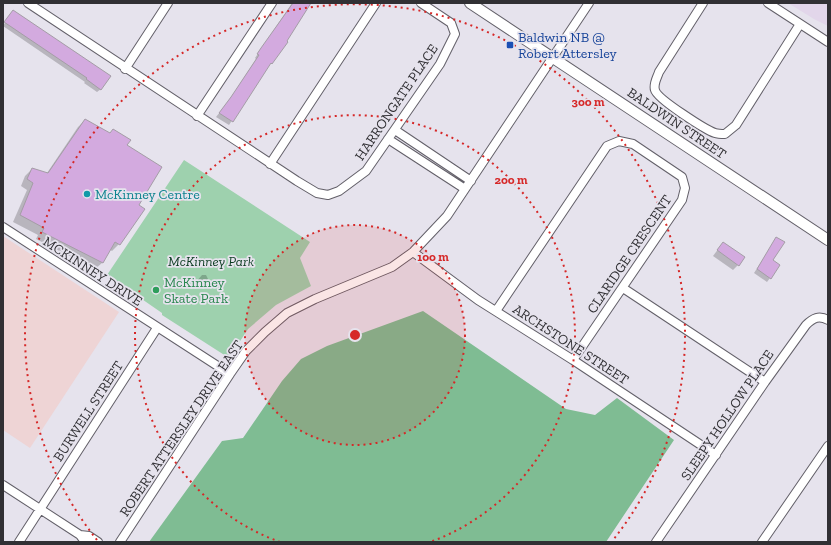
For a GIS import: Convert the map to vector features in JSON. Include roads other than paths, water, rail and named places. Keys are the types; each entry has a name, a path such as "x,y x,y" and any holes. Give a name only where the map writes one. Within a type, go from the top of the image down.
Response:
{"main road":[{"name":"BALDWIN STREET","path":"470,3 828,240"}],"street":[{"name":"HARRONGATE PLACE","path":"28,3 125,69 270,164 317,193 328,195 339,191 366,171 440,64 455,34 451,24 421,3"},
{"path":"125,69 168,3"},
{"path":"197,116 272,3"},
{"path":"270,164 376,3"},
{"name":"ROBERT ATTERSLEY DRIVE EAST","path":"120,542 230,374 246,351 265,332 287,313 315,299 392,267 413,252 447,216 552,57 590,3"},
{"path":"703,3 659,72 654,84 655,91 659,98 715,133 725,134 736,124 800,24"},
{"path":"768,3 828,42"},
{"path":"395,130 471,181"},
{"path":"388,139 465,189"},
{"name":"CLARIDGE CRESCENT","path":"496,311 607,146 619,141 633,144 682,177 685,188 682,200 574,360"},
{"name":"MCKINNEY DRIVE","path":"3,227 230,374"},
{"name":"ARCHSTONE STREET","path":"413,252 478,300 574,360 716,455"},
{"path":"623,288 765,382"},
{"name":"SLEEPY HOLLOW PLACE","path":"656,542 765,382 812,319 822,317 828,320"},
{"name":"BURWELL STREET","path":"19,542 157,328"},
{"path":"762,542 828,448"},
{"path":"3,485 82,538 89,536 98,542"}],"place":[{"name":"Baldwin NB @ Robert Attersley","path":"510,45"},
{"name":"McKinney Centre","path":"87,194"},
{"name":"McKinney Skate Park","path":"156,290"}],"park label":[{"name":"McKinney Park","path":"211,261"}]}
